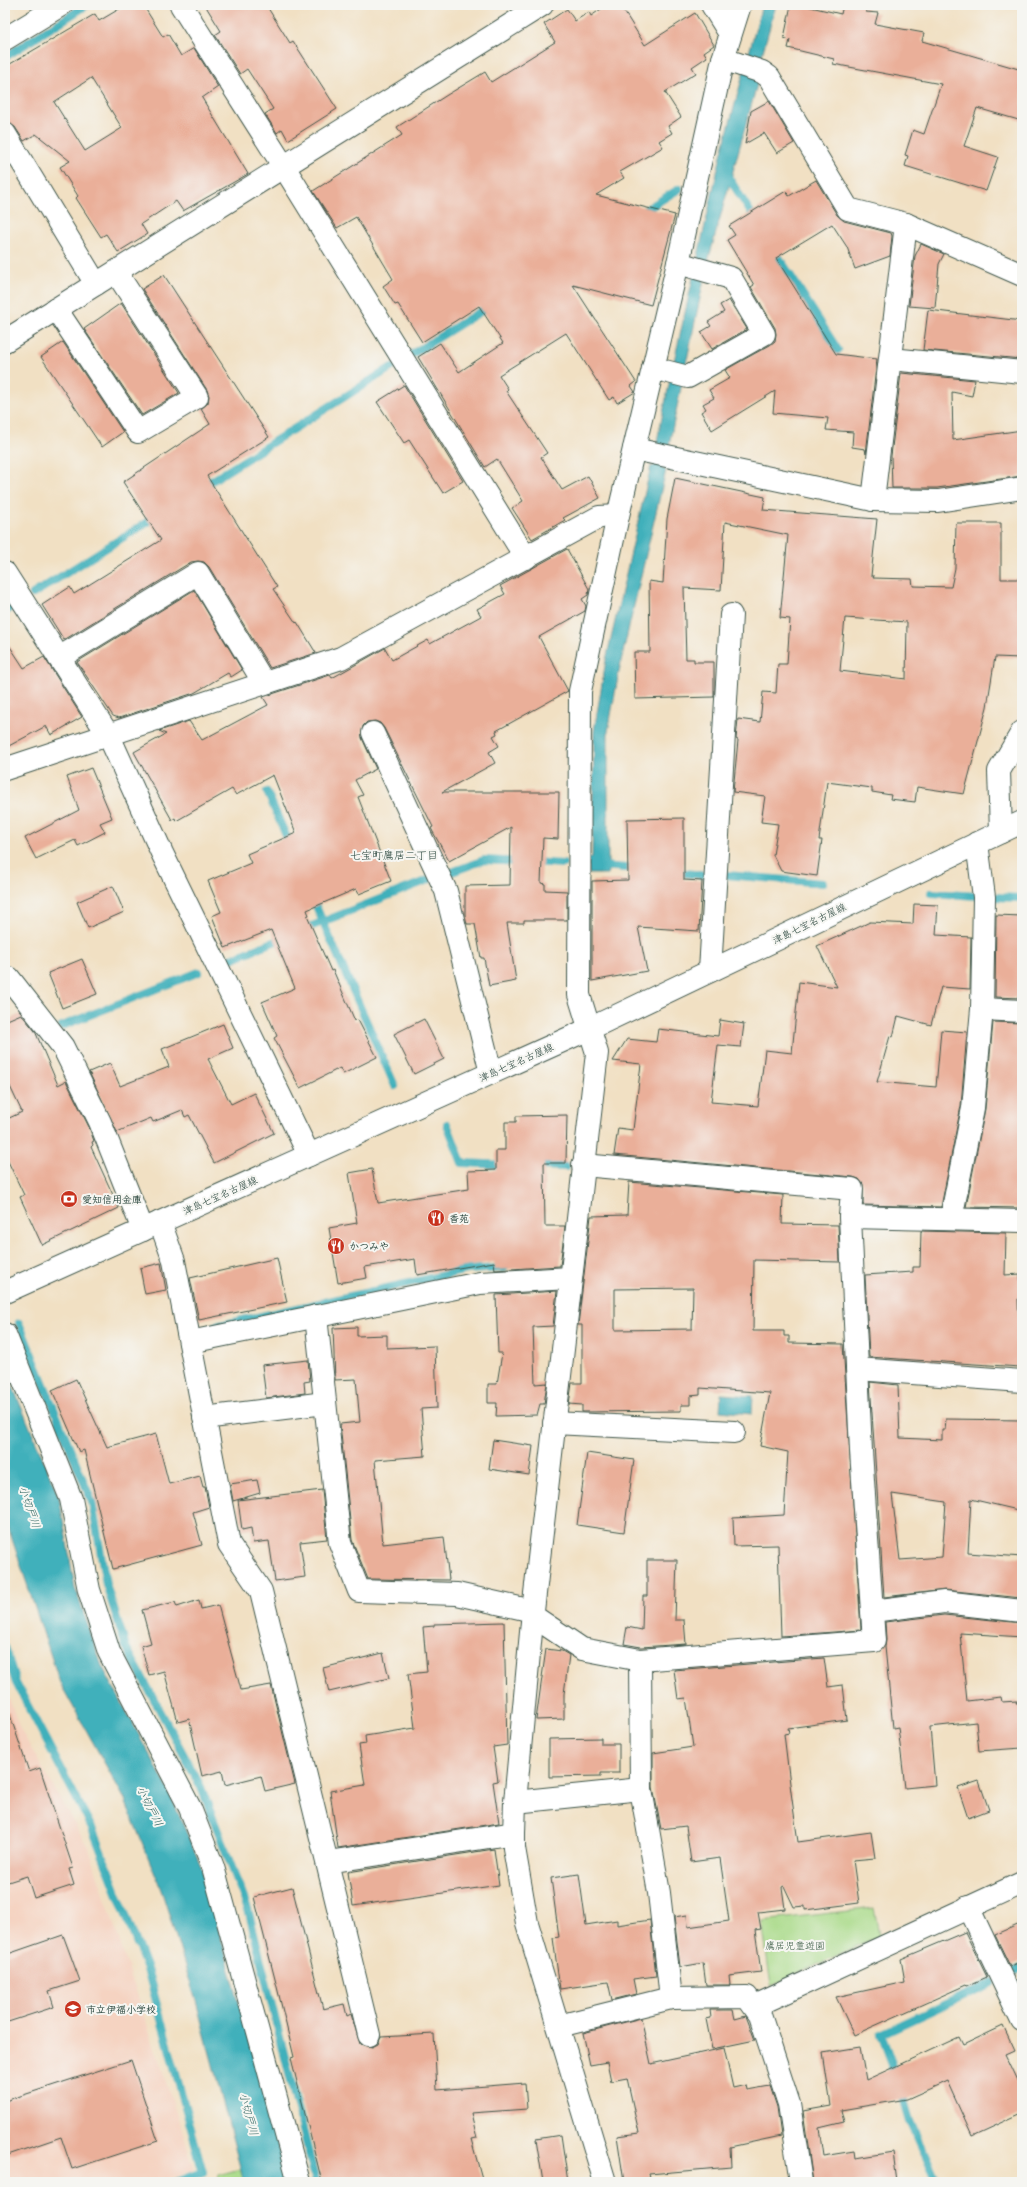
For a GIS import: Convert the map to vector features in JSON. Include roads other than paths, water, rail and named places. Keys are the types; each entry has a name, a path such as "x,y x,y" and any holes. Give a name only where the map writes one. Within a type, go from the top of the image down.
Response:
{"street":[{"path":"5,39 61,5"},
{"path":"181,5 284,167 526,558"},
{"path":"5,341 542,5"},
{"path":"712,5 730,34"},
{"path":"605,2182 527,1923 514,1848 515,1802 533,1613 570,1278 597,1053 579,995 580,691 618,516 639,450 685,265 732,62 730,34 740,5"},
{"path":"732,62 762,72 769,76 848,209 906,224 1022,275"},
{"path":"5,134 96,284"},
{"path":"873,500 906,224"},
{"path":"659,370 688,377 764,334 731,278 685,265"},
{"path":"56,309 138,432 197,397 116,272"},
{"path":"891,359 1022,372"},
{"path":"639,450 873,500 938,501 1022,488"},
{"path":"5,770 109,736 264,682 341,658 599,517 618,516"},
{"path":"5,573 109,736 162,854 309,1155"},
{"path":"59,658 198,573 264,682"},
{"path":"710,971 731,615"},
{"path":"1001,832 999,771 1022,732"},
{"path":"373,733 446,891 491,1073"},
{"name":"津島七宝名古屋線","path":"5,1292 589,1029 1022,822"},
{"path":"951,1219 973,1108 982,1009 984,897 977,843"},
{"path":"9,978 63,1047 151,1226 174,1261 229,1544 261,1591 369,2035"},
{"path":"982,1009 1022,1011"},
{"path":"316,1316 340,1543 358,1591 457,1594 533,1613 582,1650 640,1660 874,1641 857,1369 850,1217 852,1188 583,1165"},
{"path":"850,1217 1022,1221"},
{"path":"190,1342 480,1283 570,1278"},
{"path":"5,1334 71,1499 89,1590 109,1652 190,1808 213,1867 299,2182"},
{"path":"857,1369 1022,1380"},
{"path":"204,1418 325,1403"},
{"path":"554,1424 734,1432"},
{"path":"872,1611 944,1602 1022,1611"},
{"path":"640,1660 641,1789 659,1893 671,1998"},
{"path":"515,1802 641,1789"},
{"path":"328,1862 514,1833"},
{"path":"755,2006 1022,1883"},
{"path":"968,1908 1022,2021"},
{"path":"559,2026 671,1998 747,1997 755,2006 760,2015 789,2104 801,2182"}],"water":[{"path":"762,5 776,5 760,62 758,81 707,265 666,459 661,468 666,470 621,661 608,731 608,874 589,874 588,858 592,858 594,731 606,660 651,466 654,467 657,441 674,361 721,155"},
{"name":"小切戸川","path":"5,1368 59,1497 75,1588 102,1666 167,1787 201,1866 289,2182 244,2182 196,2001 161,1889 124,1798 60,1683 5,1518"},
{"path":"721,1394 753,1396 752,1414 720,1411"}],"waterway":[{"path":"5,57 87,5"},
{"path":"726,173 756,221"},
{"path":"639,214 679,189"},
{"path":"773,248 838,350"},
{"path":"412,354 491,305"},
{"path":"202,487 392,367"},
{"path":"33,594 157,516"},
{"path":"5,612 11,608"},
{"path":"267,792 291,847"},
{"path":"452,872 484,860 521,862"},
{"path":"532,862 563,864"},
{"path":"602,866 638,869"},
{"path":"674,872 703,875"},
{"path":"726,875 823,883"},
{"path":"302,930 428,880"},
{"path":"931,893 977,896"},
{"path":"312,897 395,1086"},
{"path":"993,897 1022,898"},
{"path":"223,962 286,937"},
{"path":"62,1026 199,972"},
{"path":"447,1124 462,1163 507,1165"},
{"path":"534,1166 566,1167"},
{"path":"216,1326 467,1270 504,1268"},
{"path":"19,1323 92,1502 106,1584 126,1647 201,1787 248,1909 316,2182"},
{"path":"5,1647 16,1683 92,1828 148,1972 203,2172 177,2182"},
{"path":"1013,1972 1022,1968"},
{"path":"897,2077 881,2034 991,1983"},
{"path":"901,2090 910,2121 937,2182"}],"place":[{"name":"愛知信用金庫","path":"69,1199"},
{"name":"香苑","path":"436,1218"},
{"name":"かつみや","path":"336,1246"},
{"name":"市立伊福小学校","path":"73,2009"}],"district":[{"name":"七宝町鷹居二丁目","path":"394,855"}],"park label":[{"name":"鷹居児童遊園","path":"795,1945"}]}
